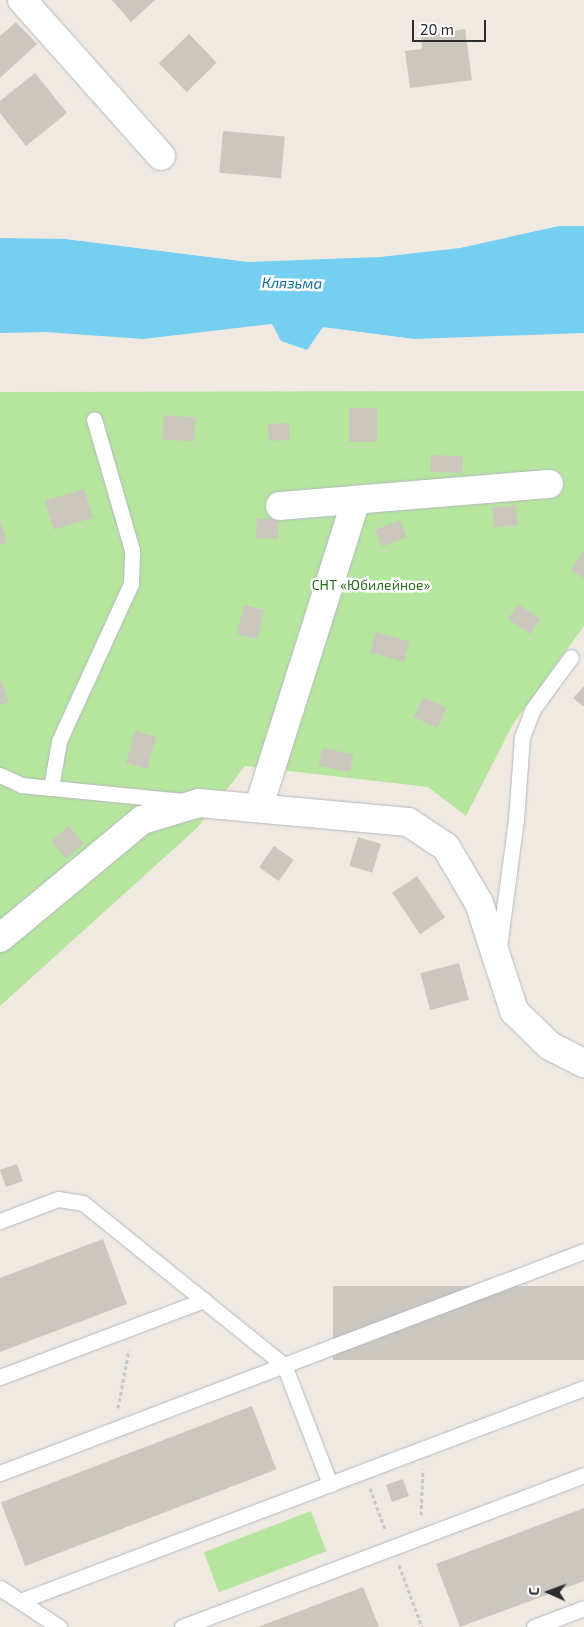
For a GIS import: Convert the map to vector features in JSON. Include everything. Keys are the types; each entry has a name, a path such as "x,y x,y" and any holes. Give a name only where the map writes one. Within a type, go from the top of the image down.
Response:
{"street":[{"path":"22,0 161,156"},
{"path":"280,506 549,484"},
{"path":"260,806 356,500"},
{"path":"0,938 142,820 199,802 260,806 408,822 446,847 479,903 514,1011 550,1046 584,1063"}],"lane":[{"path":"51,788 59,741 131,584 132,550 94,419"},
{"path":"498,959 516,820 522,737 533,709 571,657"},
{"path":"0,775 21,785 199,802"},
{"path":"1,1216 58,1199 83,1203 284,1365 330,1484"},
{"path":"0,1473 584,1251"},
{"path":"0,1377 204,1300"},
{"path":"20,1602 584,1388"},
{"path":"182,1627 584,1475"},
{"path":"0,1588 59,1627"},
{"path":"534,1627 584,1608"}],"path":[{"path":"114,1430 133,1327"},
{"path":"420,1537 424,1448"}],"green space":[{"name":"СНТ «Юбилейное»","path":"584,391 584,626 513,724 466,816 428,787 245,766 197,828 0,1006 0,392"},
{"path":"311,1511 326,1551 219,1592 204,1552"}],"water":[{"name":"Клязьма","path":"559,226 584,226 584,333 414,339 323,327 307,350 281,341 272,324 143,339 45,332 0,333 0,238 65,239 248,262 380,257 460,248"}],"building":[{"path":"112,0 155,0 131,22"},
{"path":"16,22 37,44 0,78 0,36"},
{"path":"465,29 472,80 410,88 405,51 422,49 421,36"},
{"path":"189,34 217,63 187,92 159,63"},
{"path":"35,73 67,113 26,146 0,113 0,101"},
{"path":"223,131 285,136 281,178 219,173"},
{"path":"349,408 377,408 377,442 349,442"},
{"path":"164,415 196,418 194,442 162,439"},
{"path":"289,423 290,440 269,441 268,424"},
{"path":"431,455 463,456 462,473 430,472"},
{"path":"84,489 93,518 54,530 45,501"},
{"path":"516,505 518,525 494,527 492,508"},
{"path":"257,518 279,519 278,539 256,538"},
{"path":"400,520 407,537 382,547 375,530"},
{"path":"0,521 7,543 0,545"},
{"path":"584,550 584,579 571,570"},
{"path":"518,604 540,619 530,634 508,619"},
{"path":"244,605 264,610 257,639 237,634"},
{"path":"376,632 410,642 404,662 370,652"},
{"path":"0,678 9,702 0,705"},
{"path":"584,686 584,707 573,698"},
{"path":"423,697 447,708 437,728 414,717"},
{"path":"135,731 156,737 147,769 126,763"},
{"path":"322,748 353,754 350,772 319,766"},
{"path":"69,826 84,844 66,858 51,841"},
{"path":"358,837 381,844 372,873 349,866"},
{"path":"274,846 294,860 279,881 259,867"},
{"path":"417,876 445,917 420,934 392,893"},
{"path":"459,963 469,1000 430,1010 420,973"},
{"path":"17,1164 23,1181 6,1187 0,1170"},
{"path":"103,1239 127,1304 0,1352 0,1278"},
{"path":"333,1286 584,1286 584,1360 333,1360"},
{"path":"252,1406 276,1469 25,1566 1,1502"},
{"path":"403,1479 409,1496 392,1502 386,1485"},
{"path":"584,1508 584,1581 460,1627 436,1564"},
{"path":"363,1587 379,1627 258,1627"}]}
